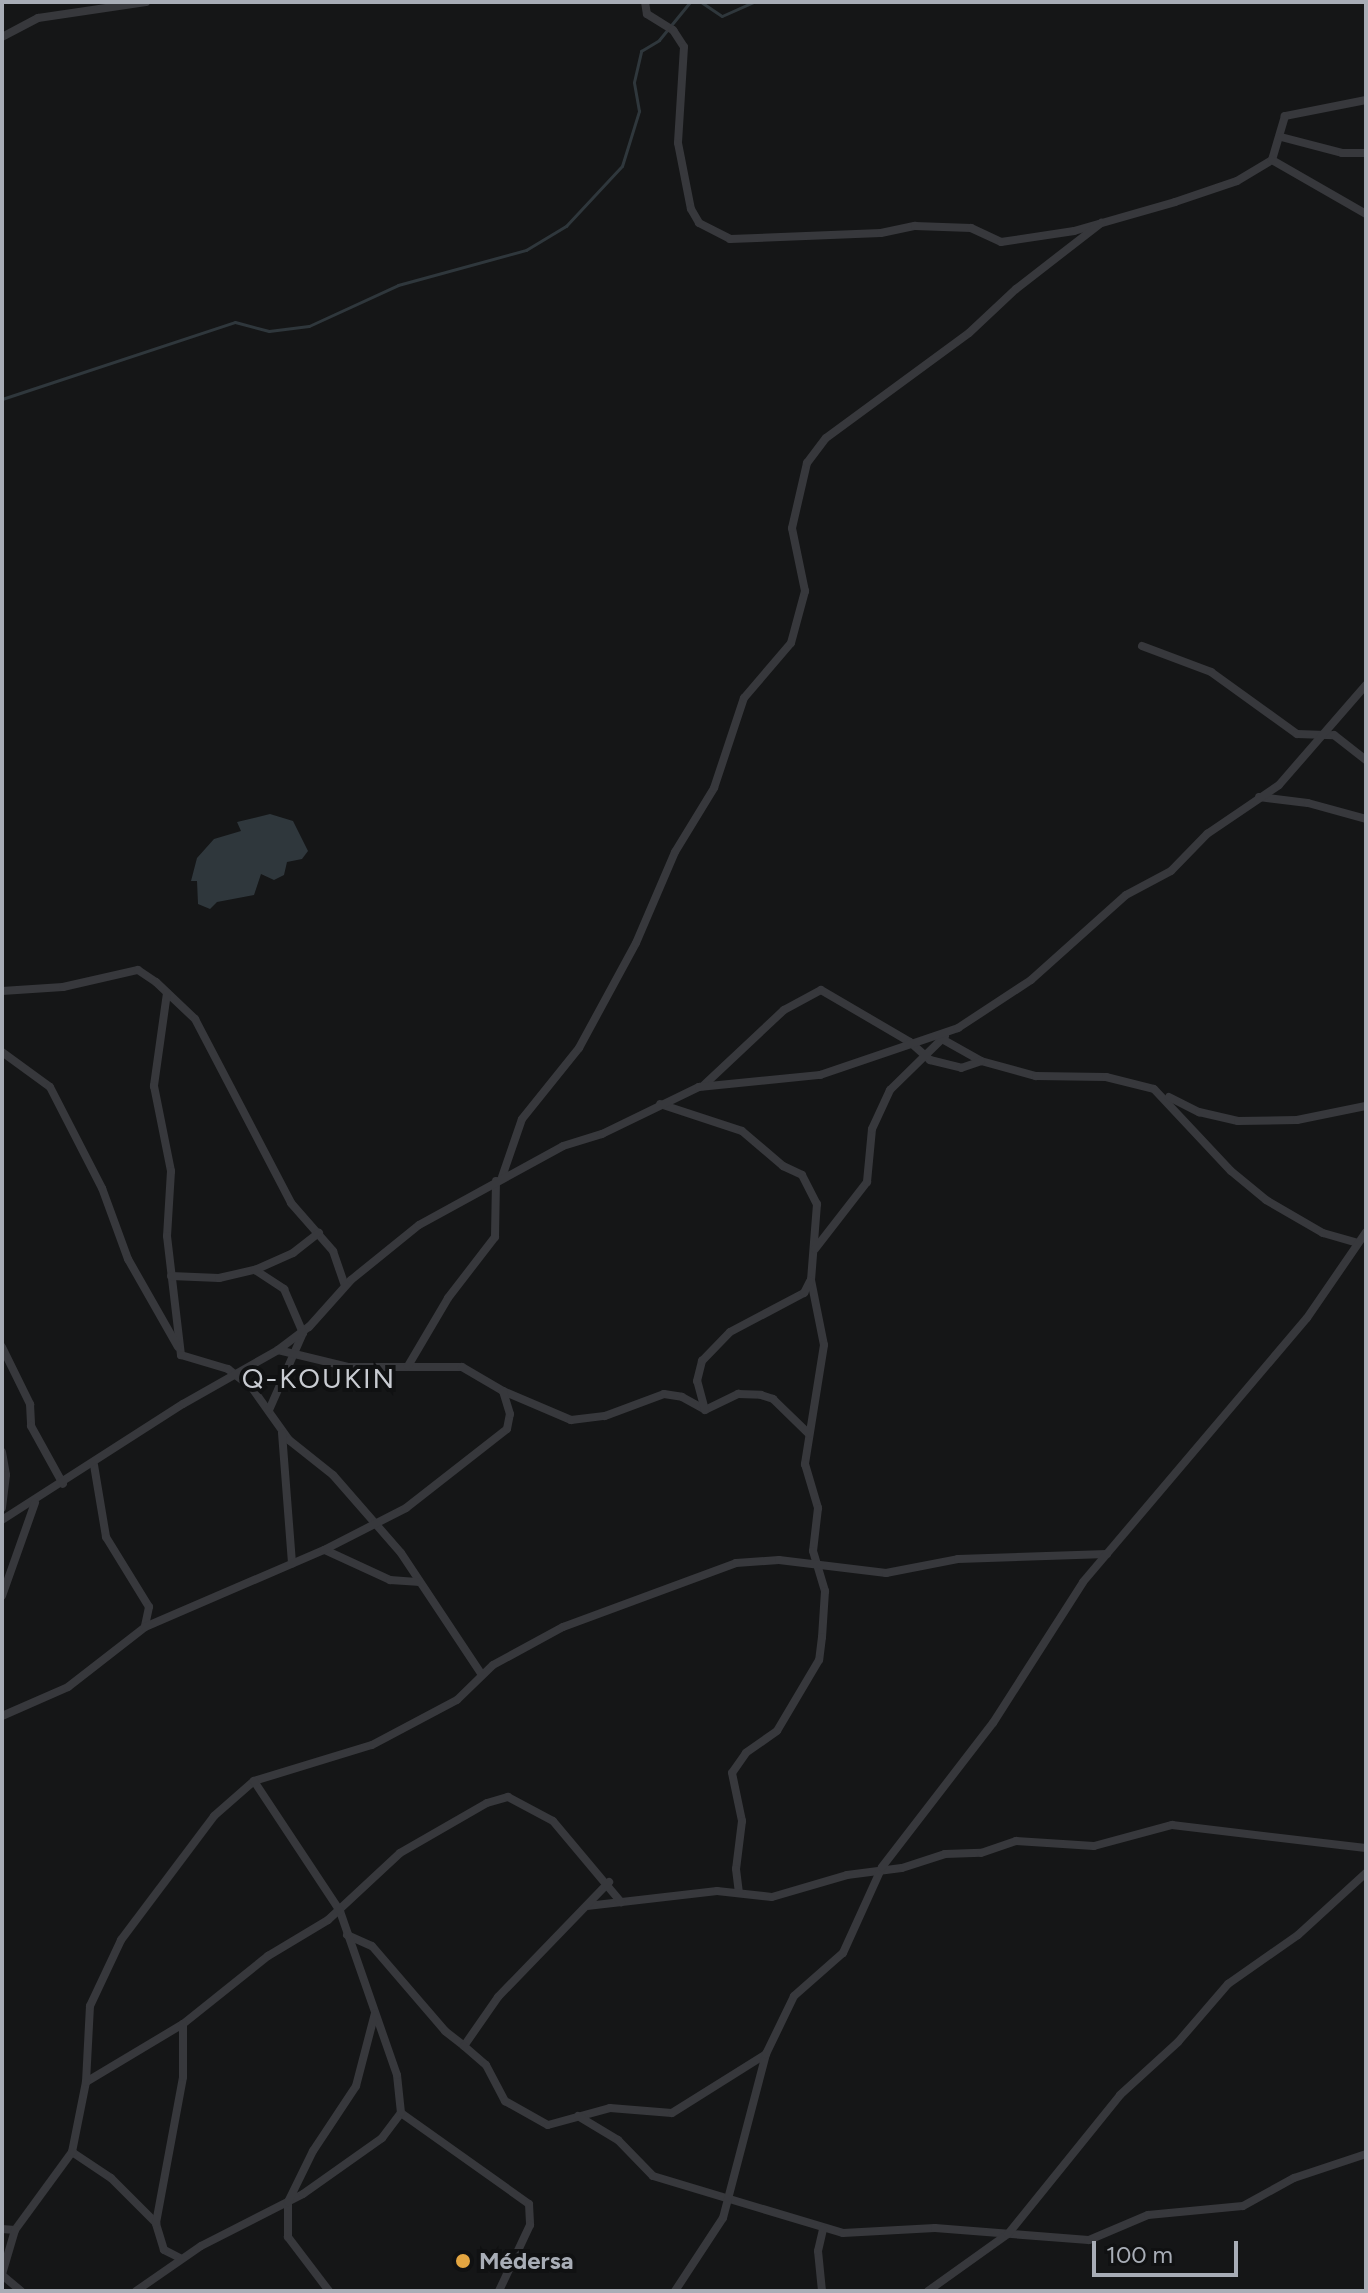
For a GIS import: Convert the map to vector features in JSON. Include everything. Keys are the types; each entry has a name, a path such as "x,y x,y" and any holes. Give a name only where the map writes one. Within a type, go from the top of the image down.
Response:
{"street":[{"path":"2,37 38,18 146,2"},
{"path":"645,2 647,14 673,30 684,47 680,158 691,209 704,227 749,241 804,233 881,233 908,226 965,228 1001,242 1101,223 1221,188 1272,160 1285,116 1366,100"},
{"path":"1281,137 1342,153 1366,153"},
{"path":"1272,160 1366,214"},
{"path":"408,1366 448,1298 495,1237 499,1179 522,1119 579,1048 636,943 675,852 714,788 744,698 761,671 791,643 805,591 792,528 807,463 826,438 969,333 1016,289 1101,223"},
{"path":"1142,646 1211,672 1297,734 1339,737 1366,760"},
{"path":"814,1249 867,1182 870,1140 883,1102 924,1057 945,1036 1031,980 1126,895 1171,871 1207,834 1279,785 1366,685"},
{"path":"1259,797 1316,804 1366,819"},
{"path":"2,991 63,987 138,970 167,993 195,1019 291,1203 333,1251 345,1285"},
{"path":"702,1087 784,1010 815,991 832,994 910,1042 924,1057 961,1068 981,1061"},
{"path":"167,993 154,1086 171,1171 171,1276 178,1348"},
{"path":"2,1452 6,1475 3,1515 35,1503 303,1333 345,1285 419,1225 499,1179 702,1087 807,1079 910,1042 945,1036 981,1061 1042,1077 1122,1079 1199,1112 1238,1121 1297,1120 1366,1106"},
{"path":"2,1052 50,1087 102,1188 128,1259 184,1359 236,1373 269,1410 282,1433 333,1475 373,1525 401,1553 417,1582 459,1634 482,1675"},
{"path":"1166,1096 1212,1151 1266,1200 1323,1233 1357,1243"},
{"path":"659,1104 742,1131 783,1166 802,1175 817,1204 811,1280 824,1345 805,1464 818,1508 813,1551 825,1591 819,1660 777,1731 746,1753 732,1773 742,1821 736,1869 739,1892"},
{"path":"675,2291 705,2251 731,2198 766,2054 794,1996 851,1941 882,1867 993,1723 1069,1602 1307,1318 1366,1232"},
{"path":"171,1276 219,1278 255,1270 293,1253 319,1233"},
{"path":"255,1270 284,1289 303,1333 269,1410"},
{"path":"705,1410 697,1381 702,1361 730,1332 804,1293 811,1280"},
{"path":"2,1347 30,1404 32,1429 63,1484"},
{"path":"278,1350 349,1367 462,1367 503,1391 571,1420 605,1416 664,1394 682,1397 705,1410"},
{"path":"2,1716 68,1687 145,1627 324,1550 428,1493 507,1429 510,1414 503,1391"},
{"path":"705,1410 738,1394 761,1395 773,1399 809,1434"},
{"path":"282,1433 292,1564"},
{"path":"94,1465 106,1537 149,1607 145,1627"},
{"path":"2,1596 35,1503"},
{"path":"324,1550 390,1580 417,1582"},
{"path":"21,2291 2,2275 15,2230 72,2152 86,2082 90,2006 121,1940 214,1816 254,1781 372,1745 457,1700 482,1675 563,1627 723,1567 773,1560 892,1573 958,1559 1107,1554"},
{"path":"136,2291 180,2258 288,2202 382,2138 401,2113 397,2075 340,1911 254,1781"},
{"path":"86,2082 183,2024 268,1956 340,1911 400,1853 472,1809 508,1797 553,1821 609,1882 621,1902"},
{"path":"587,1906 739,1892 760,1897 791,1894 882,1867 902,1868 945,1854 981,1853 1032,1839 1105,1844 1172,1825 1366,1848"},
{"path":"928,2291 1008,2234 1120,2095 1178,2042 1228,1984 1285,1945 1366,1873"},
{"path":"464,2046 498,1997 609,1882"},
{"path":"347,1935 372,1946 445,2031 486,2065 501,2095 512,2105 548,2125 610,2108 672,2113 766,2054"},
{"path":"329,2291 288,2237 288,2202 313,2151 356,2086 375,2013"},
{"path":"180,2258 164,2250 156,2223 183,2077 183,2024"},
{"path":"401,2113 529,2204 530,2225 499,2291"},
{"path":"578,2116 618,2140 653,2176 823,2229 852,2234 935,2228 1089,2240 1148,2215 1229,2209 1294,2178 1366,2154"},
{"path":"72,2152 111,2178 156,2223"},
{"path":"2,2229 15,2230"},
{"path":"822,2291 818,2251 823,2229"}],"shaded area":[{"path":"270,814 293,821 308,851 302,859 287,862 284,875 274,880 261,874 254,895 217,902 210,909 198,904 197,881 191,881 197,858 214,839 241,831 237,822"}],"waterway":[{"path":"2,399 235,322 269,331 309,326 398,285 526,250 566,226 622,166 639,111 634,82 641,51 659,40 690,2"},
{"path":"701,2 722,16 753,2"}],"place":[{"name":"Médersa","path":"463,2261"}],"district":[{"name":"Q-KOUKIN","path":"319,1378"}]}
